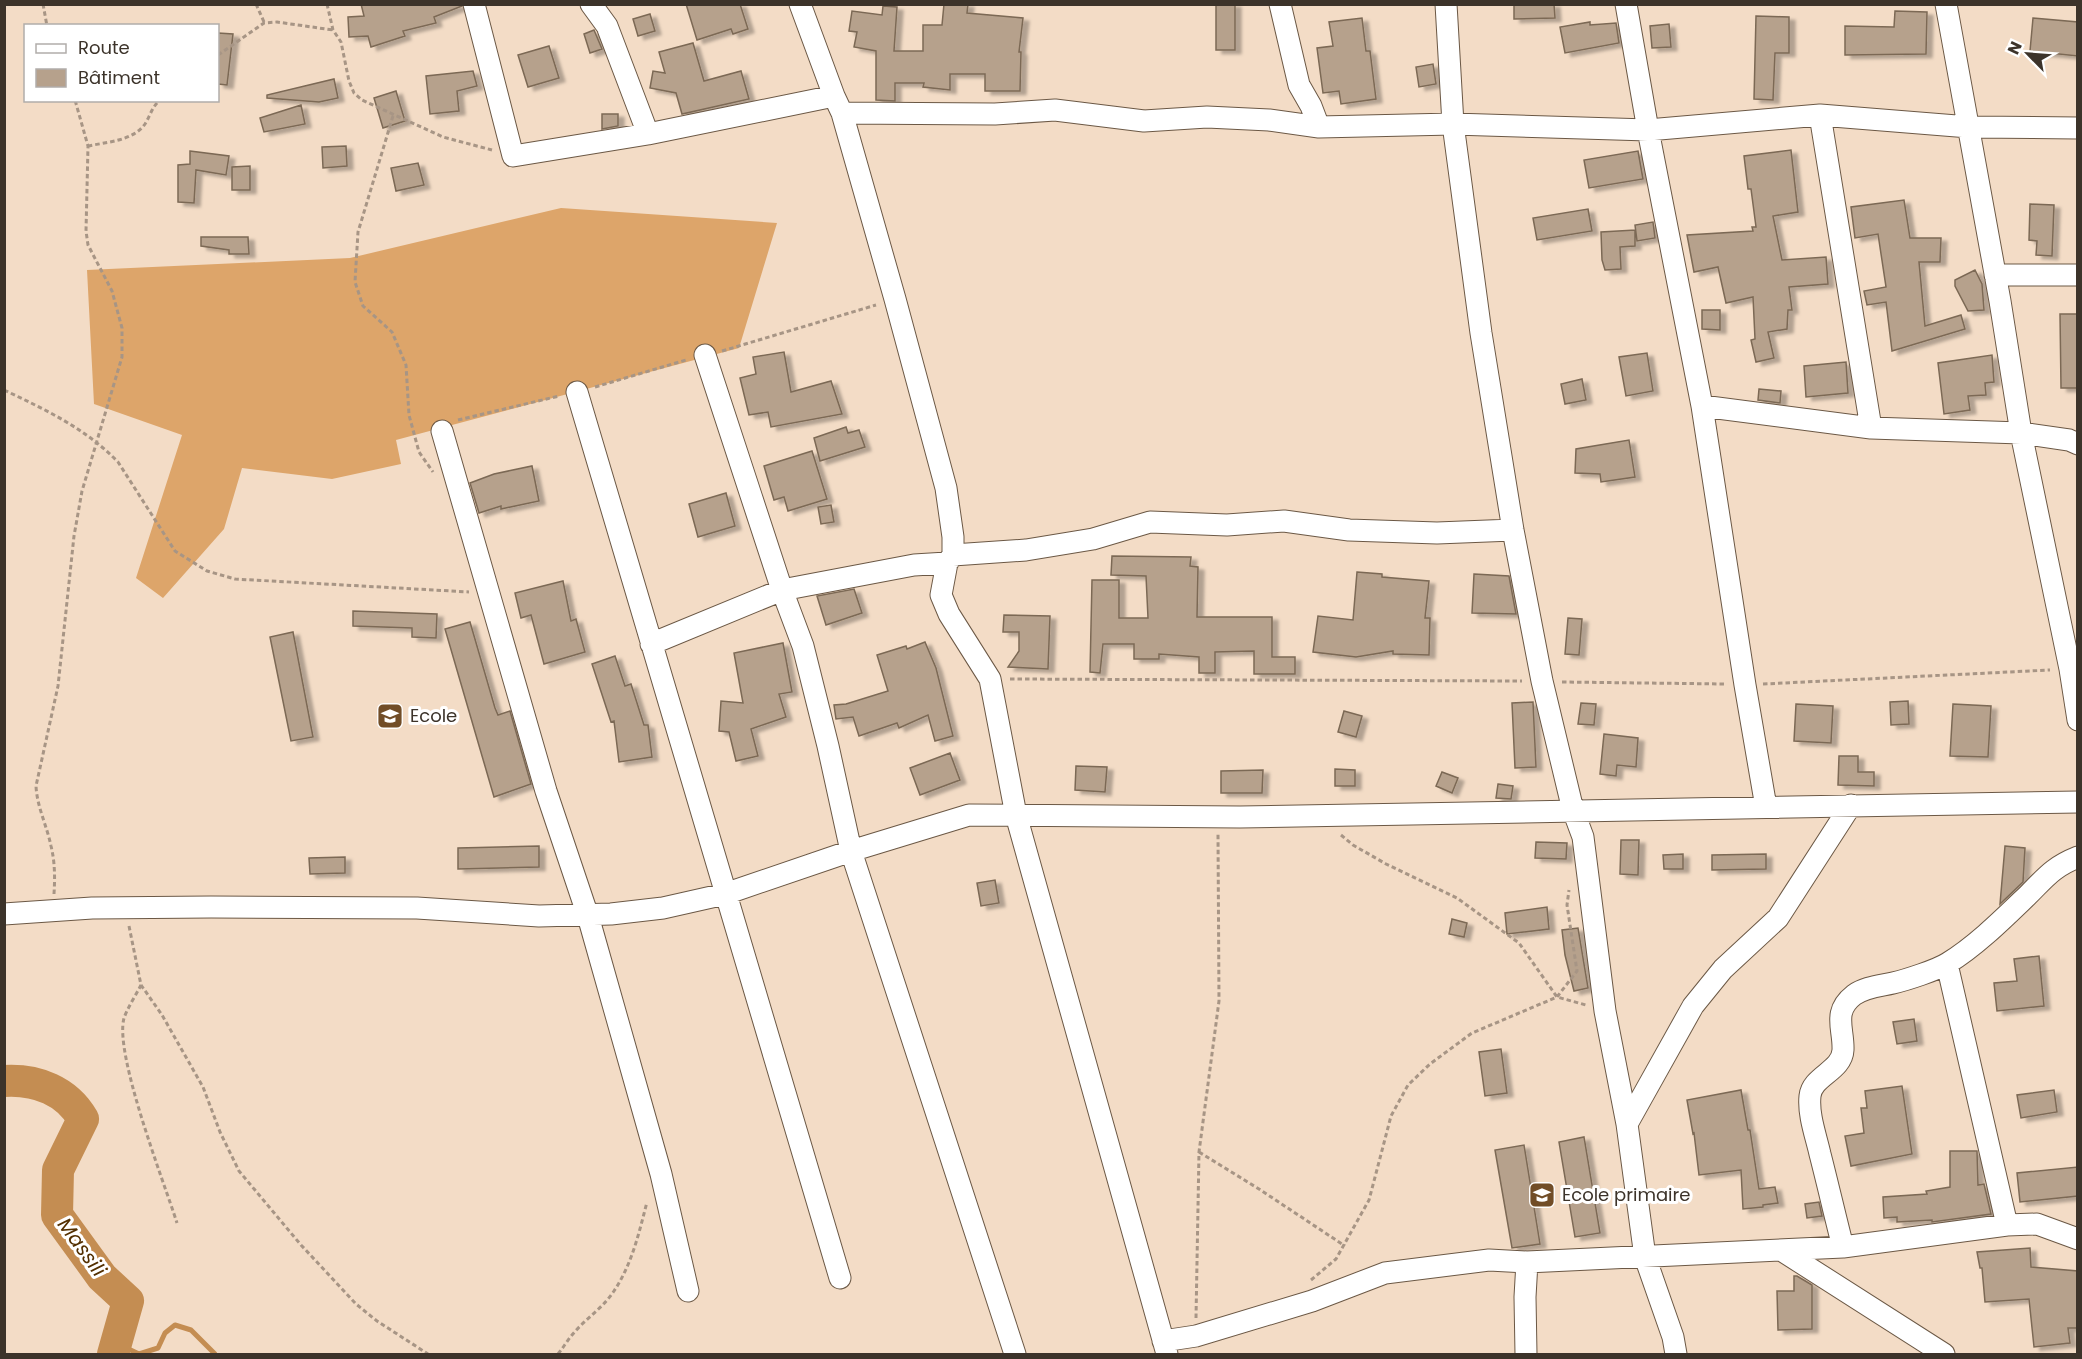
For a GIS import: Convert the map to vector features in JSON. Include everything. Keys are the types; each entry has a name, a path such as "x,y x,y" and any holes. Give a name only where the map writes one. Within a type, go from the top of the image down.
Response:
{"street":[{"path":"474,4 513,156 838,104 995,114 1055,110 1144,121 1208,117 1269,120 1319,127 1453,124 1648,130 1820,115 1969,127 2078,128"},
{"path":"591,4 607,26 648,134"},
{"path":"800,4 838,104 896,299 945,488 953,537 942,595 949,614 990,678 1016,814 1165,1348 1312,1301 1385,1273 1489,1260 1527,1262 1843,1247 2007,1225 2037,1224 2078,1239"},
{"path":"1280,4 1299,84 1319,127"},
{"path":"1446,4 1453,124 1481,333 1514,530 1542,681 1573,810 1583,837 1605,1011 1628,1124 1645,1257 1673,1337 1676,1354"},
{"path":"1626,4 1702,406 1766,807"},
{"path":"1946,4 2021,433 2070,669 2078,720"},
{"path":"1820,115 1871,428"},
{"path":"1995,275 2078,275"},
{"path":"705,354 782,590 803,645 851,851 1015,1354"},
{"path":"577,392 840,1278"},
{"path":"1702,406 1871,428 2021,433 2069,440 2078,444"},
{"path":"442,431 546,791 588,916 661,1174 688,1291"},
{"path":"651,644 782,590 950,559 1093,539 1150,522 1227,525 1284,521 1348,530 1437,533 1514,530"},
{"path":"4,914 124,907 417,908 539,916 588,916 663,908 725,894 851,851 969,815 1218,817 2078,802"},
{"path":"1628,1124 1693,1006 1723,969 1778,918 1851,805"},
{"path":"1843,1247 1813,1124 1810,1096 1813,1086 1841,1059 1843,1050 1840,1015 1852,997 1862,990 1897,982 1947,964 1988,931 2059,864 2078,857"},
{"path":"1947,964 2007,1225"},
{"path":"1781,1250 1944,1354"},
{"path":"1526,1354 1527,1262"}],"path":[{"path":"43,4 47,24"},
{"path":"256,4 264,23"},
{"path":"327,4 333,30 341,42 349,81 354,93 362,100 443,137 513,156"},
{"path":"219,54 264,23 277,22 333,30"},
{"path":"53,910 55,872 36,798 36,786 58,686 76,525 87,473 122,357 122,328 112,291 88,245 86,231 88,146 76,102"},
{"path":"88,146 127,138 135,133 145,123 158,102"},
{"path":"393,116 358,232 355,282 363,306 392,332 397,343 406,365 409,415 418,452 439,481"},
{"path":"442,431 443,423 577,392 896,299"},
{"path":"4,390 67,421 97,443 118,462 175,551 207,571 235,579 489,593"},
{"path":"1317,814 1353,845 1386,864 1457,898 1519,943 1557,997 1605,1011"},
{"path":"1197,1336 1198,1152 1219,1001 1218,817"},
{"path":"1304,1286 1336,1259 1369,1200 1390,1116 1408,1085 1430,1064 1472,1033 1557,997 1577,971 1567,905 1569,887"},
{"path":"124,907 141,985 162,1015 203,1087 220,1132 239,1171 301,1245 356,1304 393,1332 428,1354"},
{"path":"141,985 124,1018 123,1040 135,1095 177,1223"},
{"path":"1198,1152 1345,1246"},
{"path":"558,1354 573,1334 613,1292 622,1278 634,1251 648,1200 661,1174"}],"shaded area":[{"path":"561,208 777,223 739,348 396,440 401,464 332,479 242,468 224,529 163,598 136,578 182,435 94,404 87,270 350,258"}],"building":[{"path":"361,4 462,4 462,6 434,17 436,23 403,31 405,36 371,47 368,36 349,37 348,17 364,16"},
{"path":"686,4 740,4 748,29 733,34 731,29 697,40"},
{"path":"944,4 968,4 967,13 1023,18 1019,52 1021,52 1020,91 985,91 985,74 950,74 950,90 923,87 924,83 895,83 895,101 876,100 876,51 854,47 857,32 849,31 852,11 882,15 883,6 897,7 894,51 923,51 923,25 942,25"},
{"path":"1216,4 1235,4 1235,50 1216,50"},
{"path":"1554,4 1555,18 1514,19 1514,5"},
{"path":"1895,11 1927,12 1926,54 1845,55 1845,26 1894,27"},
{"path":"650,14 655,31 638,36 633,19"},
{"path":"1756,16 1789,17 1789,53 1775,53 1773,100 1754,99"},
{"path":"1362,18 1366,51 1370,51 1376,99 1341,104 1339,91 1323,93 1317,48 1333,46 1329,22"},
{"path":"2033,18 2078,22 2078,56 2030,51"},
{"path":"1590,22 1590,25 1616,23 1619,43 1565,53 1560,27"},
{"path":"1669,24 1671,47 1652,48 1650,26"},
{"path":"594,30 602,49 590,53 584,34"},
{"path":"219,33 233,34 227,85 219,84"},
{"path":"693,43 704,81 741,71 749,99 682,114 676,93 650,88 653,71 665,73 659,52"},
{"path":"549,46 559,78 528,87 518,55"},
{"path":"1433,64 1436,84 1419,87 1416,67"},
{"path":"473,71 477,86 457,91 459,111 430,114 426,76"},
{"path":"334,79 338,98 319,102 267,98 267,95"},
{"path":"396,91 405,121 383,128 374,98"},
{"path":"301,105 305,124 264,132 260,118"},
{"path":"602,114 618,114 618,126 602,129"},
{"path":"346,146 347,166 323,168 322,147"},
{"path":"1791,150 1798,212 1773,216 1782,260 1826,257 1828,284 1789,287 1792,310 1788,310 1787,329 1768,332 1774,358 1756,362 1751,340 1755,339 1753,297 1726,303 1718,267 1694,272 1687,235 1753,231 1752,227 1756,227 1744,156"},
{"path":"190,151 229,156 226,175 196,170 194,203 178,202 178,165 190,164"},
{"path":"1638,151 1643,179 1589,188 1584,160"},
{"path":"418,163 424,185 396,191 391,168"},
{"path":"250,166 250,190 232,190 232,167"},
{"path":"1904,200 1910,238 1941,238 1940,262 1919,262 1925,326 1961,315 1965,329 1892,351 1886,302 1867,305 1864,291 1886,287 1878,234 1855,238 1851,207"},
{"path":"2030,204 2054,205 2052,256 2036,255 2037,241 2029,240"},
{"path":"1588,209 1592,231 1537,240 1533,218"},
{"path":"1653,222 1655,238 1637,241 1635,225"},
{"path":"1635,230 1635,246 1620,247 1621,269 1605,270 1602,260 1601,232"},
{"path":"201,237 248,237 249,254 229,254 229,250 201,246"},
{"path":"1975,270 1982,284 1984,310 1968,311 1955,286 1955,280"},
{"path":"1702,310 1720,310 1720,330 1702,329"},
{"path":"2060,314 2078,314 2078,388 2061,388"},
{"path":"784,352 791,392 831,381 842,414 771,427 768,412 749,415 740,378 756,374 753,357"},
{"path":"1647,353 1653,391 1626,396 1619,357"},
{"path":"1992,355 1994,382 1985,383 1986,395 1968,396 1970,410 1944,414 1938,363"},
{"path":"1846,362 1848,393 1806,397 1804,366"},
{"path":"1582,379 1586,400 1565,404 1561,384"},
{"path":"1759,389 1781,391 1780,403 1758,400"},
{"path":"846,427 848,433 859,430 865,447 820,461 814,438"},
{"path":"1629,440 1635,477 1601,482 1600,474 1575,473 1576,449"},
{"path":"812,451 827,499 788,511 784,497 774,500 764,466"},
{"path":"532,466 539,501 501,509 501,506 479,513 470,483 494,474"},
{"path":"726,493 735,526 698,537 689,504"},
{"path":"831,505 834,522 821,524 818,507"},
{"path":"1112,556 1191,557 1190,566 1198,567 1197,617 1272,617 1272,657 1295,657 1295,674 1254,674 1254,651 1215,652 1215,673 1199,673 1199,657 1159,654 1159,659 1134,659 1134,644 1103,644 1100,673 1090,672 1092,580 1119,580 1119,618 1148,618 1146,576 1111,575"},
{"path":"1357,572 1382,574 1382,577 1429,581 1425,618 1430,618 1429,655 1393,654 1393,651 1356,657 1313,652 1318,616 1353,620"},
{"path":"1474,574 1509,576 1516,614 1472,613"},
{"path":"563,581 571,621 576,619 585,652 544,664 531,615 521,618 515,593"},
{"path":"854,589 862,613 826,625 817,596"},
{"path":"353,611 437,614 436,638 412,637 412,628 353,626"},
{"path":"1004,615 1050,616 1048,669 1008,667 1019,651 1019,632 1003,632"},
{"path":"1568,618 1582,619 1579,655 1565,654"},
{"path":"470,622 495,708 498,715 510,711 531,784 494,797 445,629"},
{"path":"293,632 313,737 291,741 270,637"},
{"path":"925,642 936,668 953,736 935,741 928,715 899,728 897,723 859,736 853,717 836,719 834,705 846,704 888,691 877,655 906,646 907,649"},
{"path":"783,643 792,692 779,694 786,717 751,729 758,756 736,761 729,732 719,731 721,701 743,703 734,653"},
{"path":"615,656 625,686 631,684 644,725 648,725 652,757 619,762 614,721 611,722 592,664"},
{"path":"1908,701 1909,724 1891,725 1890,702"},
{"path":"1533,702 1536,767 1515,768 1512,703"},
{"path":"1581,703 1596,704 1594,725 1578,724"},
{"path":"1796,704 1833,706 1831,743 1794,741"},
{"path":"1953,704 1991,706 1988,757 1950,756"},
{"path":"1344,711 1362,716 1356,737 1338,732"},
{"path":"1604,734 1638,738 1636,767 1617,765 1616,776 1600,774"},
{"path":"950,753 960,780 920,795 910,768"},
{"path":"1839,756 1858,756 1858,772 1874,772 1874,786 1838,785"},
{"path":"1076,766 1107,767 1105,792 1075,790"},
{"path":"1335,769 1355,770 1355,786 1335,786"},
{"path":"1263,770 1262,793 1221,793 1221,771"},
{"path":"1442,772 1458,778 1452,793 1436,786"},
{"path":"1498,784 1513,786 1511,799 1496,798"},
{"path":"1621,840 1639,840 1638,875 1620,874"},
{"path":"1536,842 1567,843 1566,859 1535,858"},
{"path":"539,846 539,867 458,869 458,848"},
{"path":"2005,846 2025,848 2023,882 2000,904"},
{"path":"1683,854 1683,869 1664,869 1663,855"},
{"path":"1766,854 1766,869 1712,870 1712,855"},
{"path":"345,857 345,873 310,874 309,858"},
{"path":"995,880 999,903 981,906 977,883"},
{"path":"1547,907 1549,929 1507,934 1505,913"},
{"path":"1452,919 1467,923 1464,937 1449,934"},
{"path":"1578,928 1588,988 1574,991 1565,955 1562,930"},
{"path":"2039,956 2044,1006 1997,1011 1994,983 2017,981 2014,959"},
{"path":"1914,1019 1917,1041 1897,1044 1893,1022"},
{"path":"1501,1049 1507,1093 1485,1096 1479,1052"},
{"path":"1902,1086 1912,1154 1851,1166 1845,1136 1864,1133 1861,1108 1867,1108 1865,1091"},
{"path":"1741,1090 1759,1189 1775,1187 1778,1203 1763,1205 1763,1207 1743,1209 1741,1170 1699,1175 1687,1100"},
{"path":"2054,1090 2057,1112 2021,1118 2017,1095"},
{"path":"1584,1137 1600,1233 1575,1237 1559,1142"},
{"path":"1524,1145 1540,1244 1512,1248 1495,1150"},
{"path":"1950,1151 1977,1151 1978,1185 1984,1184 1991,1214 1932,1222 1932,1220 1897,1222 1897,1217 1884,1218 1883,1197 1927,1194 1926,1191 1950,1187"},
{"path":"2078,1167 2078,1196 2020,1202 2017,1173"},
{"path":"1819,1202 1822,1216 1807,1218 1805,1204"},
{"path":"2030,1248 2031,1267 2078,1271 2078,1328 2068,1328 2070,1343 2034,1347 2029,1299 1985,1302 1982,1268 1980,1268 1977,1252"},
{"path":"1794,1276 1812,1285 1812,1329 1778,1330 1777,1291 1794,1291"}],"waterway":[{"name":"Massili","path":"4,1081 28,1082 50,1089 69,1101 83,1119 58,1170 57,1215 102,1277 128,1301 113,1354"},
{"path":"116,1343 139,1354 158,1348 165,1333 175,1325 191,1330 215,1354"}],"place":[{"name":"Ecole","path":"390,716"},
{"name":"Ecole primaire","path":"1542,1195"}]}
